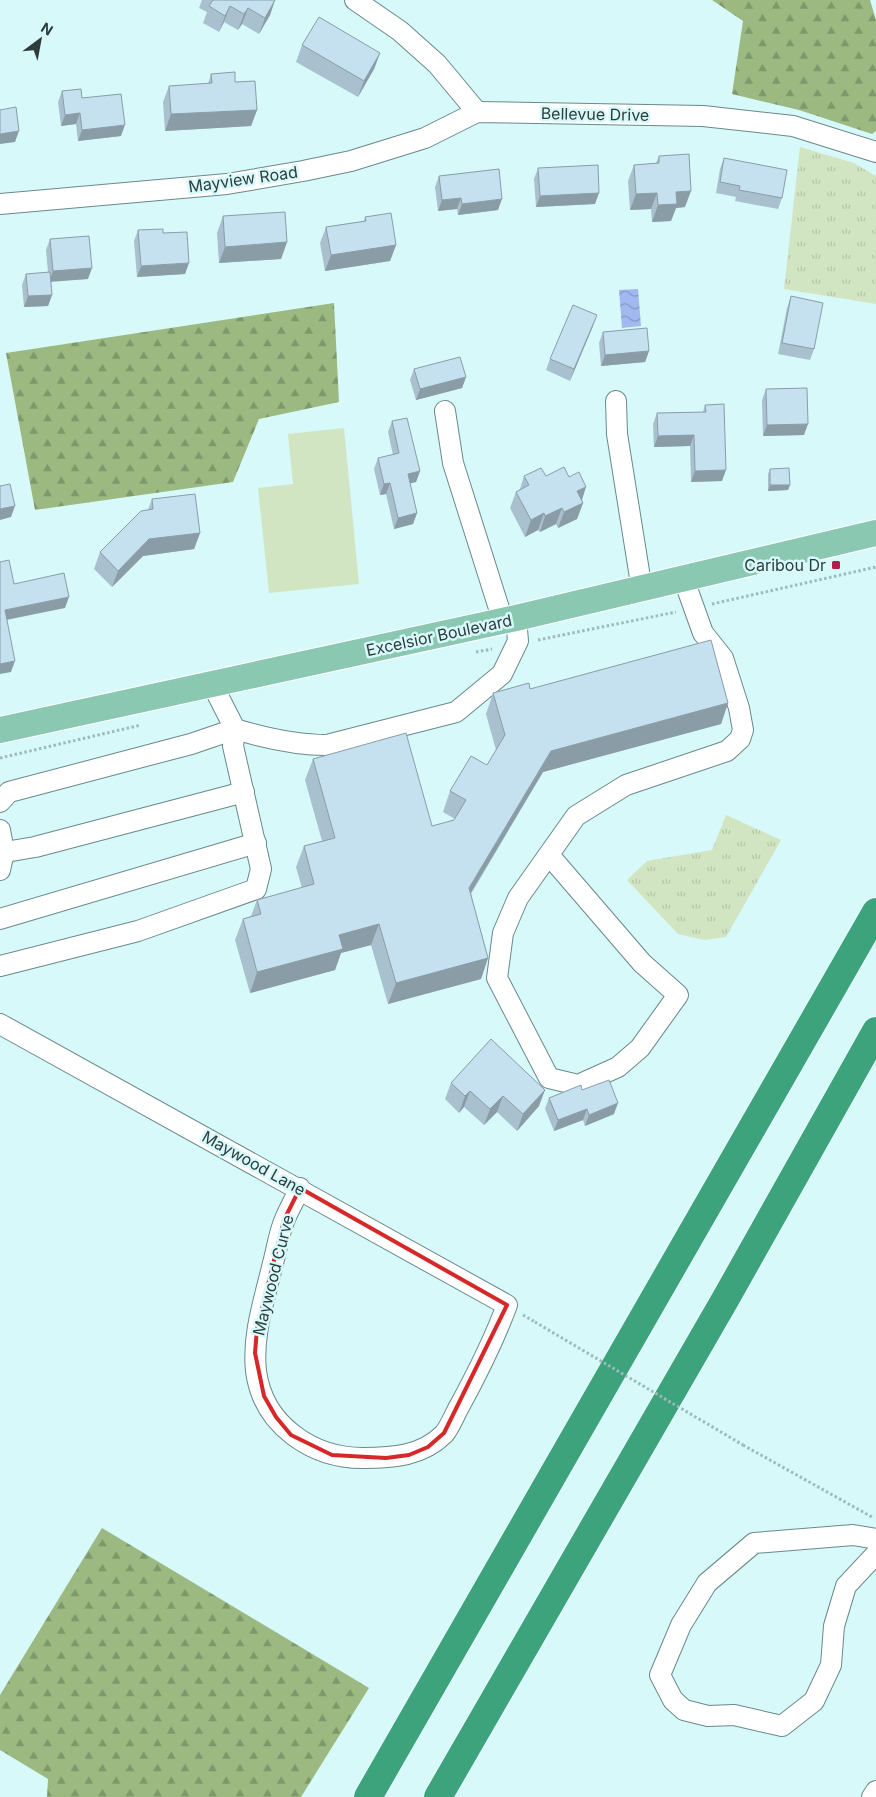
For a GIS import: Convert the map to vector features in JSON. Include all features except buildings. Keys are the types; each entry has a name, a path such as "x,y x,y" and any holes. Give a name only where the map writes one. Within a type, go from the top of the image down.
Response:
{"highway":[{"path":"368,1797 876,912"},
{"path":"438,1797 726,1298 876,1031"}],"main road":[{"name":"Excelsior Boulevard","path":"0,730 509,620 876,534"}],"street":[{"path":"355,0 400,31 437,64 477,112"},
{"name":"Bellevue Drive","path":"477,112 729,118 793,126 876,152"},
{"name":"Mayview Road","path":"0,204 227,184 303,171 351,161 425,138 477,112"},
{"path":"616,401 617,434 642,590"},
{"path":"0,802 9,792 191,744 235,729 264,738 307,745 327,744 456,712 502,674 516,644 452,462 444,411"},
{"path":"549,855 642,963 678,995 640,1048 618,1067 578,1085 549,1078 497,978 503,934 518,898 576,816 626,785 727,751 740,739 743,730 724,658 703,632 684,580"},
{"path":"0,966 138,931 256,888 262,868 233,746 235,729 212,684"},
{"path":"0,830 1,859 44,844 244,792"},
{"path":"0,919 256,843"},
{"name":"Maywood Lane","path":"0,1024 300,1188 507,1305"},
{"name":"Maywood Curve","path":"300,1188 284,1220 257,1329 256,1372 264,1396 276,1417 291,1435 310,1446 332,1455 361,1458 409,1455 428,1446 444,1433 488,1351 507,1305"},
{"path":"876,1539 854,1535 754,1543 707,1583 681,1626 660,1675 674,1700 684,1710 708,1716 734,1715 782,1726 814,1701 831,1665 834,1626 846,1586 876,1554"},
{"path":"872,1797 876,1791"}],"path":[{"path":"467,654 694,608 876,567"},
{"path":"0,758 144,724"},
{"path":"535,1322 743,1445 876,1520"}],"highlighted area":[{"path":"300,1188 507,1305 444,1433 428,1447 409,1455 386,1458 332,1455 291,1435 276,1417 264,1396 255,1353 257,1329 284,1220"}],"green space":[{"path":"712,0 870,0 876,20 876,131 872,134 799,110 732,94 743,21"},
{"path":"800,147 854,163 876,176 876,304 784,289"},
{"path":"334,303 339,402 259,419 233,482 35,510 6,353"},
{"path":"344,428 359,584 269,593 258,488 293,484 288,434"},
{"path":"726,815 781,840 726,937 704,940 678,934 627,880 647,861 712,850"},
{"path":"102,1528 369,1688 301,1797 47,1797 48,1779 0,1750 0,1695"}],"water":[{"path":"638,289 641,326 622,328 619,290"}],"place":[{"name":"Caribou Dr","path":"836,565"}]}
